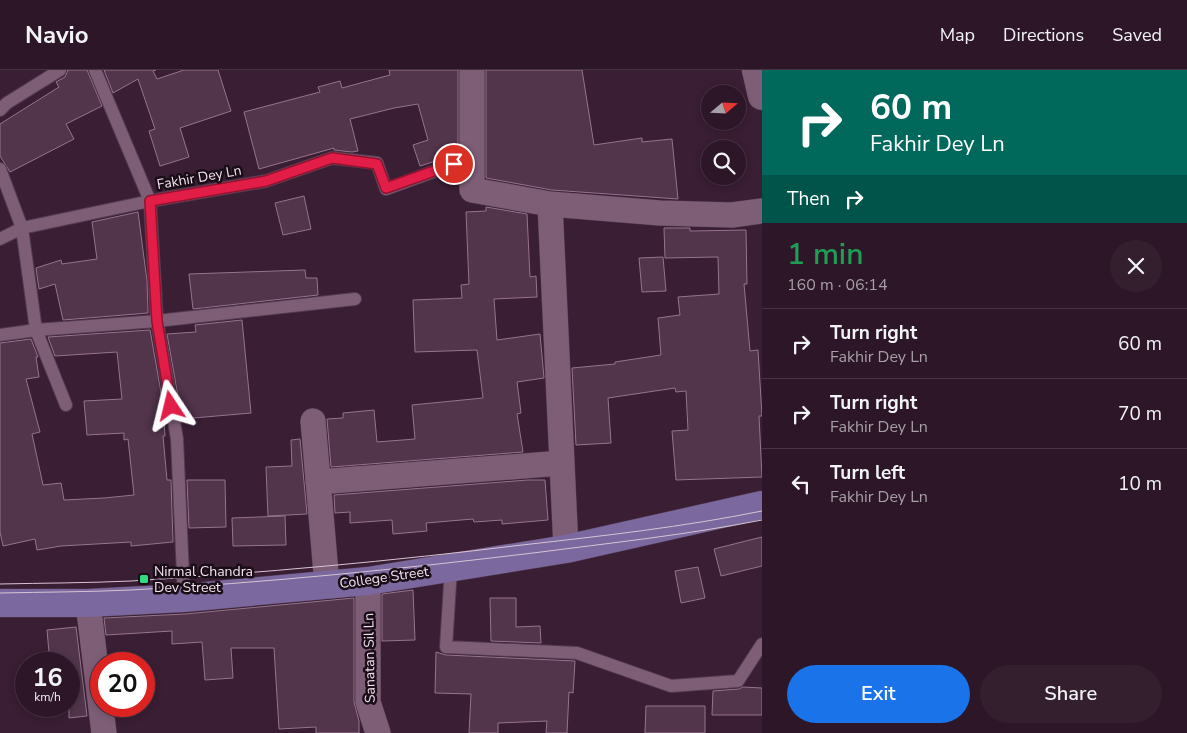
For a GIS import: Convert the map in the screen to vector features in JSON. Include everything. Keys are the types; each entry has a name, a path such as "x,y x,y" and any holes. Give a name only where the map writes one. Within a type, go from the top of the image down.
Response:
{"main road":[{"name":"College Street","path":"0,603 88,603 184,598 368,581 566,548 762,505"}],"street":[{"path":"472,70 472,190 550,204 669,214 732,216 762,211"},
{"path":"756,70 762,96"},
{"path":"550,204 566,548"},
{"path":"313,421 327,585"},
{"path":"318,482 562,463"},
{"name":"Sanatan Sil Ln","path":"368,581 368,702 378,733"},
{"path":"88,603 104,733"}],"lane":[{"path":"0,110 7,103 60,70"},
{"path":"95,70 150,201 157,321 176,439 184,598"},
{"name":"Fakhir Dey Ln","path":"0,239 22,228 150,201 266,181 332,158 377,164 386,188 471,158"},
{"path":"0,169 22,228 36,330 66,405"},
{"path":"0,335 36,330 157,321 355,299"},
{"path":"451,568 446,647 578,654 671,686 738,681 762,644"}],"building":[{"path":"68,70 87,70 102,106 66,124 74,139 10,172 0,156 0,124 59,87 56,82 65,77"},
{"path":"104,70 156,70 153,71 157,79 184,70 218,70 231,111 180,128 189,157 160,166 149,131 155,129 138,79 113,93"},
{"path":"389,70 458,70 458,154 420,166 413,145 428,140 418,104 350,119 358,151 334,150 334,148 259,169 244,112 320,92 318,87 340,81 342,88 390,75"},
{"path":"486,70 582,70 594,145 642,138 642,142 672,139 678,199 552,190 486,178"},
{"path":"304,196 311,229 283,235 275,203"},
{"path":"486,207 527,214 530,277 536,276 537,297 494,299 497,340 540,334 544,378 517,382 521,413 517,414 523,452 331,467 327,419 343,418 343,413 374,410 377,442 415,439 412,405 483,398 477,350 415,352 413,300 462,298 461,285 469,284 466,212 486,211"},
{"path":"138,212 147,281 148,313 63,320 55,284 39,289 36,268 61,260 62,264 97,259 92,222"},
{"path":"664,228 690,228 690,231 746,230 747,284 744,284 750,351 758,350 762,416 759,416 762,477 676,480 672,431 688,430 686,391 676,392 675,388 608,398 611,443 576,445 572,368 615,364 615,362 661,355 658,318 680,315 678,297 719,294 718,257 665,258"},
{"path":"663,257 666,291 642,292 639,258"},
{"path":"305,270 306,278 317,278 318,295 193,309 189,274"},
{"path":"242,320 251,413 182,419 167,334 196,332 195,325"},
{"path":"150,330 166,421 164,421 165,436 163,436 167,480 171,480 173,542 131,546 131,542 61,546 37,550 35,539 3,546 0,532 0,343 31,339 38,357 36,357 39,377 26,379 40,432 32,434 43,485 61,483 64,500 104,498 134,495 128,439 124,440 124,433 87,435 84,401 122,399 117,352 55,356 48,337"},
{"path":"300,439 307,514 268,516 266,467 292,466 291,440"},
{"path":"187,480 225,480 226,527 189,528"},
{"path":"545,480 548,520 502,524 502,520 474,522 473,519 426,523 427,531 393,534 392,520 350,523 350,512 335,513 334,495"},
{"path":"285,516 286,545 233,546 232,518"},
{"path":"762,537 762,566 721,576 714,549"},
{"path":"698,567 705,598 681,603 675,571"},
{"path":"413,590 415,640 382,641 382,594"},
{"path":"354,598 354,702 359,721 359,733 316,733 316,727 279,729 274,648 231,648 233,678 205,680 202,642 172,644 172,631 106,635 104,618 185,614"},
{"path":"490,598 516,598 516,627 540,626 541,643 491,641"},
{"path":"76,627 79,652 49,652 47,630"},
{"path":"436,652 446,655 575,661 573,693 569,692 567,733 546,733 547,721 498,723 498,733 469,733 471,694 435,693"},
{"path":"80,659 87,716 80,717"},
{"path":"743,687 762,688 762,715 712,715 713,691"},
{"path":"646,706 705,706 705,733 645,733"}],"tram line":[{"path":"0,584 131,581 375,561 642,531 762,511"},
{"path":"0,593 131,590 232,584 332,575 619,542 762,520"}],"place":[{"name":"Nirmal Chandra Dev Street","path":"144,579"}],"route":[{"path":"171,406 157,321 150,201 266,181 332,158 377,164 386,188 454,164"}]}
